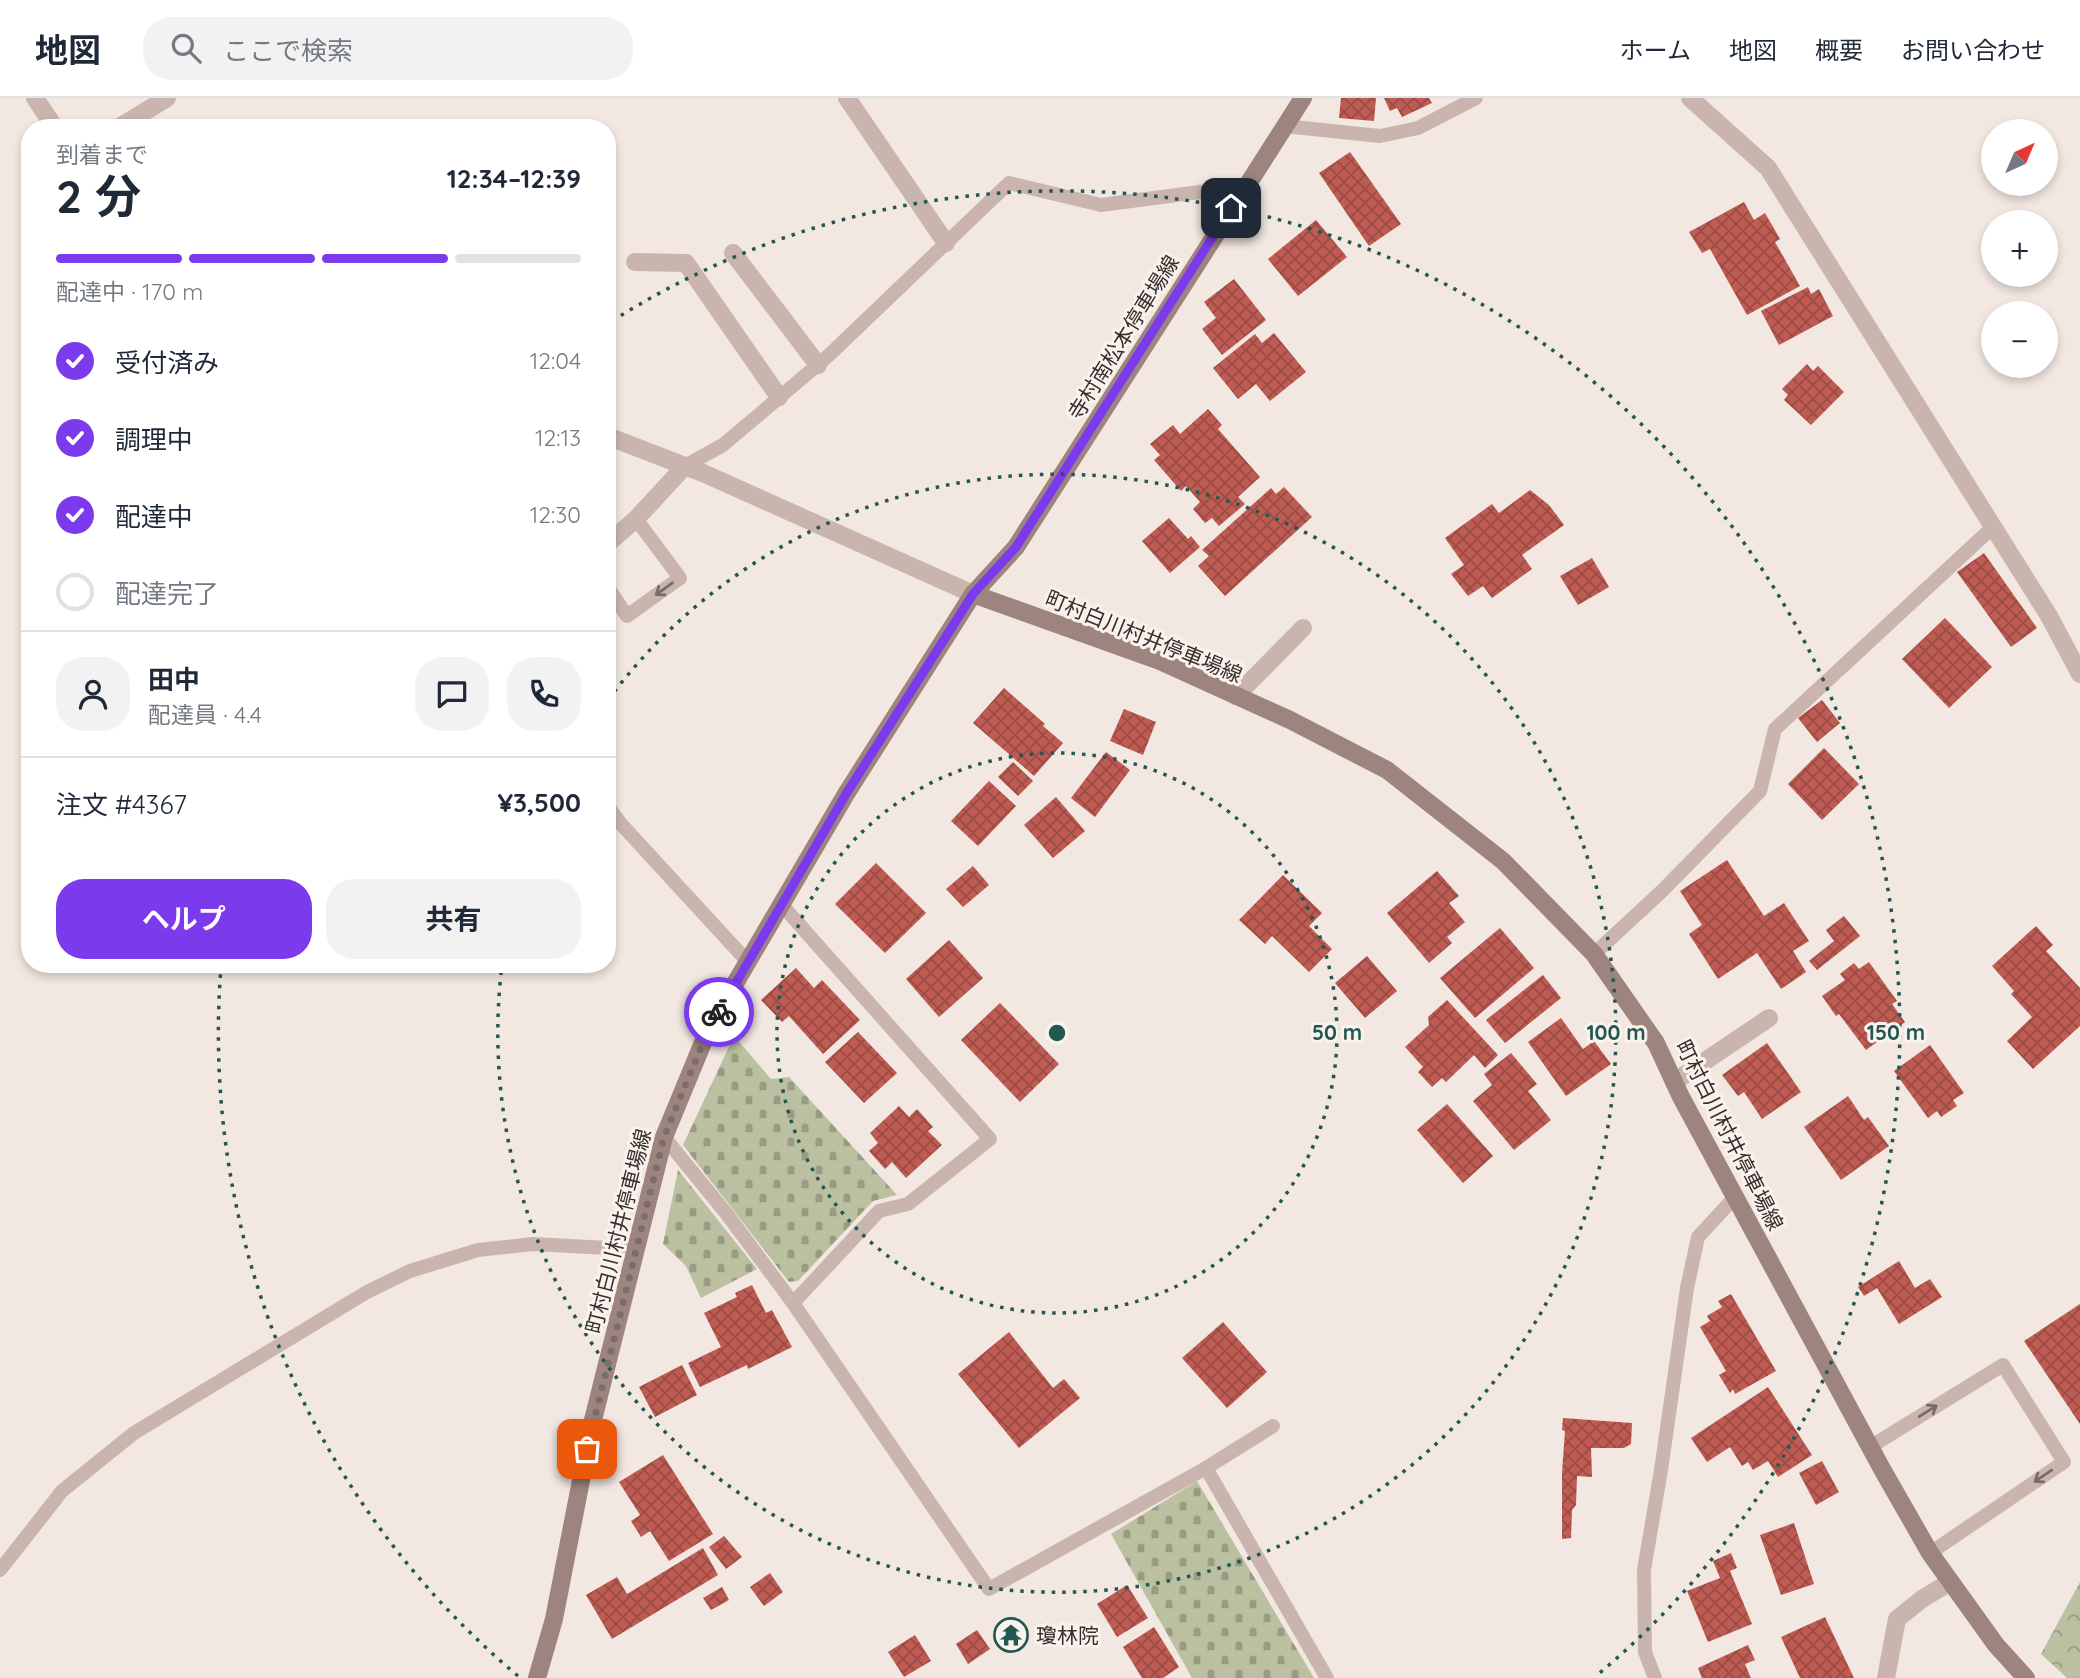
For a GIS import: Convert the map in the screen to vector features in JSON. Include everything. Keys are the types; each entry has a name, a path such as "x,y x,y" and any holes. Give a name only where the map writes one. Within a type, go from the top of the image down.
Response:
{"main road":[{"name":"寺村南松本停車場線","path":"973,594 1016,547 1303,98"},
{"name":"町村白川村井停車場線","path":"537,1678 554,1619 592,1424 664,1137 709,1028 846,794 973,594 1160,661 1290,720 1387,770 1503,861 1594,954 1656,1043 1735,1197 1930,1553 2021,1676"}],"street":[{"path":"35,98 49,119"},
{"path":"133,119 167,98"},
{"path":"847,98 946,243"},
{"path":"1690,98 1768,168 2049,616 2080,674"},
{"path":"733,253 818,365"},
{"path":"635,262 686,263 779,397"},
{"path":"616,439 685,466 973,594"},
{"path":"616,536 636,519 685,466"},
{"path":"1236,696 1303,628"},
{"path":"1674,1082 1769,1018"},
{"path":"1886,1678 1897,1619 1950,1582"}],"lane":[{"path":"1284,126 1380,136 1418,128 1476,98"},
{"path":"685,466 723,445 818,365 1009,183 1101,205 1245,186"},
{"path":"616,600 627,616 680,578 636,519"},
{"path":"1594,954 1663,890 1759,792 1775,729 1993,527"},
{"path":"616,817 748,962"},
{"path":"781,904 990,1139 908,1205 879,1211 793,1303"},
{"path":"664,1137 726,1213 793,1303 989,1589 1206,1468 1273,1426"},
{"path":"1655,1678 1645,1652 1644,1570 1687,1288 1698,1237 1735,1197"},
{"path":"0,1570 62,1491 134,1433 367,1292 410,1271 478,1250 534,1244 608,1248 637,1244"},
{"path":"1870,1447 2003,1365 2064,1462 1930,1553"},
{"path":"1206,1468 1327,1678"}],"green space":[{"path":"734,1036 771,1079 789,1077 897,1195 873,1201 798,1281 789,1282 683,1145"},
{"path":"678,1170 757,1269 701,1298 686,1266 663,1244"},
{"path":"1197,1481 1314,1678 1192,1678 1111,1534"},
{"path":"2080,1582 2080,1678 2067,1678 2041,1654"}],"building":[{"path":"1341,98 1376,98 1374,121 1339,118"},
{"path":"1384,98 1429,98 1432,103 1402,117 1397,108 1390,111"},
{"path":"1350,152 1401,224 1369,246 1319,173"},
{"path":"1744,202 1754,220 1765,213 1780,239 1775,242 1800,286 1747,315 1710,249 1702,253 1689,232"},
{"path":"1316,220 1347,257 1298,296 1268,259"},
{"path":"1234,279 1266,320 1222,355 1202,329 1216,318 1204,302"},
{"path":"1808,287 1811,294 1819,289 1833,316 1779,345 1761,311"},
{"path":"1274,333 1306,372 1270,401 1256,384 1238,399 1213,368 1255,334 1262,343"},
{"path":"1807,364 1813,371 1818,366 1844,392 1811,425 1784,400 1788,395 1782,389"},
{"path":"1208,409 1222,425 1218,429 1260,477 1238,497 1245,504 1219,526 1212,518 1205,523 1193,509 1200,502 1186,486 1181,491 1154,460 1160,455 1150,444 1173,425 1180,434"},
{"path":"1284,487 1312,517 1225,596 1198,566 1209,556 1202,550 1271,488 1276,494"},
{"path":"1530,490 1549,505 1564,525 1522,555 1532,569 1492,598 1483,586 1468,596 1451,574 1464,565 1445,538 1492,504 1499,513"},
{"path":"1169,518 1188,539 1191,536 1200,547 1170,573 1142,541"},
{"path":"1984,553 2037,628 2011,647 1957,572"},
{"path":"1592,558 1609,587 1578,605 1560,576"},
{"path":"1945,618 1992,667 1949,708 1902,659"},
{"path":"1004,688 1063,743 1034,776 973,723"},
{"path":"1822,700 1840,723 1817,742 1798,718"},
{"path":"1124,709 1156,722 1143,755 1110,741"},
{"path":"1824,748 1859,784 1822,820 1788,784"},
{"path":"1106,752 1130,770 1095,817 1071,798"},
{"path":"1013,762 1033,781 1018,796 998,777"},
{"path":"989,781 1016,806 978,846 951,821"},
{"path":"1056,797 1085,831 1053,858 1024,825"},
{"path":"1727,860 1764,916 1784,903 1809,941 1793,951 1806,972 1781,989 1757,953 1718,979 1689,934 1702,925 1680,891"},
{"path":"876,863 926,913 885,953 835,904"},
{"path":"973,866 989,885 963,907 946,889"},
{"path":"1437,871 1459,896 1449,903 1465,922 1447,937 1452,943 1429,963 1387,913"},
{"path":"1283,875 1322,913 1309,926 1332,949 1309,972 1272,936 1265,944 1239,920"},
{"path":"1844,916 1860,936 1817,970 1809,961 1834,941 1826,930"},
{"path":"2036,926 2053,945 2046,951 2080,988 2080,1026 2033,1069 2007,1041 2032,1017 2011,994 2014,991 1992,966"},
{"path":"1500,928 1534,968 1475,1018 1440,978"},
{"path":"949,940 983,978 939,1017 906,979"},
{"path":"1367,956 1397,991 1365,1018 1335,983"},
{"path":"1869,962 1897,1001 1892,1004 1905,1022 1866,1050 1822,996 1845,980 1840,974 1854,963 1859,969"},
{"path":"796,968 814,988 822,980 860,1020 823,1054 789,1016 782,1022 761,1000"},
{"path":"1543,975 1561,998 1505,1043 1486,1020"},
{"path":"1447,1000 1498,1055 1485,1068 1474,1055 1446,1082 1442,1078 1432,1087 1418,1072 1423,1067 1405,1047 1429,1025 1428,1017"},
{"path":"1000,1003 1059,1064 1020,1102 961,1040"},
{"path":"1561,1018 1583,1049 1594,1041 1611,1064 1566,1096 1528,1042"},
{"path":"858,1032 897,1073 864,1103 825,1062"},
{"path":"1767,1043 1801,1092 1762,1119 1744,1092 1738,1096 1722,1075"},
{"path":"1930,1045 1964,1093 1953,1100 1957,1106 1941,1117 1937,1111 1928,1118 1894,1071"},
{"path":"1511,1053 1537,1084 1528,1091 1551,1120 1514,1150 1473,1101 1492,1085 1484,1074"},
{"path":"1848,1096 1864,1120 1868,1117 1889,1146 1841,1180 1804,1127"},
{"path":"1447,1104 1493,1156 1463,1183 1417,1130"},
{"path":"899,1106 909,1117 917,1109 933,1127 928,1131 942,1145 906,1178 892,1162 885,1169 869,1151 878,1143 870,1133"},
{"path":"1899,1261 1915,1288 1930,1279 1942,1297 1899,1324 1877,1288 1864,1296 1858,1287"},
{"path":"752,1285 766,1313 772,1310 792,1347 748,1369 747,1365 700,1387 688,1363 721,1347 704,1313 737,1297 735,1293"},
{"path":"1731,1294 1776,1371 1735,1394 1733,1389 1730,1393 1719,1375 1726,1371 1700,1327 1710,1321 1707,1316 1722,1307 1718,1301"},
{"path":"2080,1304 2080,1424 2024,1341"},
{"path":"1223,1322 1267,1372 1227,1408 1182,1358"},
{"path":"1009,1332 1053,1388 1064,1379 1080,1398 1019,1448 958,1374"},
{"path":"682,1365 697,1395 655,1417 639,1387"},
{"path":"1768,1387 1812,1455 1778,1477 1768,1461 1753,1470 1748,1462 1742,1466 1730,1447 1707,1462 1691,1438"},
{"path":"1563,1418 1632,1423 1631,1444 1624,1448 1591,1448 1592,1477 1577,1476 1571,1538 1562,1539 1565,1431 1562,1430"},
{"path":"663,1455 713,1534 669,1561 650,1531 641,1537 631,1521 640,1515 619,1482"},
{"path":"1822,1461 1839,1492 1816,1505 1799,1473"},
{"path":"1794,1523 1814,1584 1781,1595 1760,1535"},
{"path":"724,1536 742,1557 726,1569 709,1547"},
{"path":"703,1548 718,1575 612,1639 586,1595 617,1577 627,1594"},
{"path":"1731,1553 1737,1568 1730,1571 1752,1624 1708,1642 1687,1591 1720,1578 1713,1561"},
{"path":"770,1573 783,1592 764,1606 750,1587"},
{"path":"1127,1585 1148,1618 1117,1637 1097,1604"},
{"path":"722,1587 729,1600 711,1610 703,1598"},
{"path":"1825,1617 1854,1678 1800,1678 1781,1637"},
{"path":"1154,1627 1179,1667 1163,1678 1142,1678 1123,1647"},
{"path":"977,1630 990,1649 968,1664 956,1644"},
{"path":"915,1635 931,1661 904,1677 888,1652"},
{"path":"1748,1645 1755,1660 1745,1664 1751,1678 1702,1678 1698,1668"}],"way so far":[{"path":"587,1449 664,1137 709,1028 719,1012"}],"place":[{"name":"瓊林院","path":"1011,1635"}],"route":[{"path":"719,1012 846,794 973,594 1016,547 1231,208"}]}
